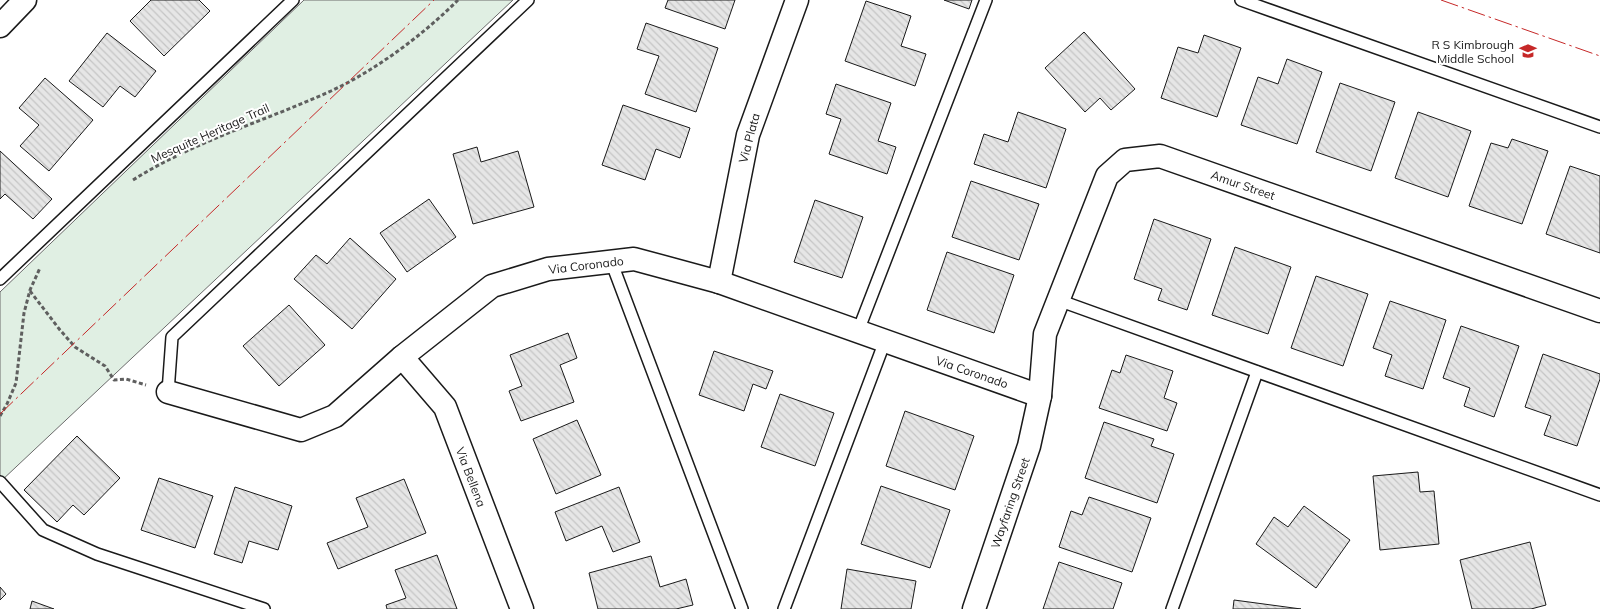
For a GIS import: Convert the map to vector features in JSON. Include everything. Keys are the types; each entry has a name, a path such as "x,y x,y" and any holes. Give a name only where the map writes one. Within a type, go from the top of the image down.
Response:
{"street":[{"path":"0,26 25,0"},
{"name":"Via Plata","path":"718,282 748,135 797,0"},
{"name":"Amur Street","path":"1040,396 1045,334 1107,176 1125,160 1160,156 1600,311"},
{"name":"Via Coronado","path":"168,392 301,430 334,416 402,357 492,286 548,269 634,259 718,282 1040,396"},
{"name":"Via Bellena","path":"402,357 445,407 522,609"},
{"name":"Wayfaring Street","path":"974,609 1029,446 1040,396"}],"lane":[{"path":"0,279 293,0"},
{"path":"168,392 172,337 528,0"},
{"path":"858,332 986,0"},
{"path":"1241,0 1600,127"},
{"path":"611,262 742,609"},
{"path":"1058,300 1600,495"},
{"path":"784,609 885,341"},
{"path":"1172,609 1257,372"},
{"path":"0,482 44,530 97,554 264,609"}],"path":[{"name":"Mesquite Heritage Trail","path":"132,181 156,166 201,145 332,91 364,73 409,43 458,0"},
{"path":"0,416 16,383 24,314 30,290 40,267"},
{"path":"30,290 75,347 105,366 114,380 126,379 168,392"}],"green space":[{"path":"304,0 513,0 0,482 0,292"}],"building":[{"path":"151,0 199,0 210,11 164,56 130,21"},
{"path":"668,0 735,0 725,29 665,8"},
{"path":"944,0 972,0 969,9"},
{"path":"866,1 911,16 901,46 926,54 915,86 845,61"},
{"path":"646,23 718,48 696,112 645,94 659,56 637,49"},
{"path":"1084,32 1135,89 1111,110 1100,98 1085,112 1045,68"},
{"path":"107,33 156,71 135,97 120,86 103,107 69,81"},
{"path":"1204,35 1241,48 1217,117 1161,98 1178,47 1198,53"},
{"path":"1287,59 1322,72 1297,144 1241,125 1258,77 1278,84"},
{"path":"45,78 93,120 49,171 20,146 39,125 19,108"},
{"path":"1340,83 1395,102 1371,171 1316,152"},
{"path":"836,84 891,103 878,141 896,147 887,174 829,154 841,119 826,114"},
{"path":"623,105 690,128 680,158 656,149 645,180 602,165"},
{"path":"1018,112 1066,129 1046,188 974,164 984,134 1008,142"},
{"path":"1418,112 1471,131 1448,197 1395,178"},
{"path":"1512,139 1548,151 1522,224 1469,206 1491,143 1508,148"},
{"path":"477,147 481,162 518,151 534,207 473,224 453,154"},
{"path":"0,151 52,199 33,219 5,194 0,199"},
{"path":"1570,166 1600,176 1600,253 1546,234"},
{"path":"971,181 1039,204 1019,260 952,237"},
{"path":"429,199 456,237 407,272 380,233"},
{"path":"815,200 863,217 842,278 794,262"},
{"path":"1154,219 1211,239 1187,310 1158,300 1162,289 1134,279"},
{"path":"350,238 396,279 352,329 294,279 316,255 327,264"},
{"path":"1235,247 1291,267 1268,334 1212,315"},
{"path":"947,252 1014,275 994,333 927,310"},
{"path":"1316,276 1368,294 1343,366 1291,348"},
{"path":"1390,301 1446,320 1423,389 1385,376 1392,355 1373,348"},
{"path":"289,305 325,345 279,386 243,346"},
{"path":"1461,326 1519,346 1494,417 1464,406 1470,388 1443,378"},
{"path":"568,333 577,358 560,365 574,402 521,421 509,391 522,386 510,355"},
{"path":"714,351 773,371 766,389 753,384 744,411 699,395"},
{"path":"1543,354 1600,374 1600,379 1577,446 1544,435 1551,416 1525,407"},
{"path":"1126,355 1173,371 1164,398 1177,403 1167,431 1099,408 1112,370 1120,373"},
{"path":"780,394 834,413 815,466 761,447"},
{"path":"905,411 974,436 955,490 886,466"},
{"path":"577,420 601,475 556,494 533,439"},
{"path":"1104,422 1154,439 1151,446 1174,454 1157,503 1085,478"},
{"path":"77,436 120,478 84,515 73,505 57,522 24,490"},
{"path":"1418,472 1420,492 1434,491 1439,544 1380,550 1373,476"},
{"path":"159,478 213,496 195,548 141,530"},
{"path":"404,479 426,533 338,569 327,543 368,527 356,498"},
{"path":"881,486 950,510 930,568 861,544"},
{"path":"235,487 292,506 278,550 249,541 242,563 214,554"},
{"path":"619,487 640,542 613,552 602,526 566,541 555,512"},
{"path":"1089,497 1151,518 1132,572 1059,547 1071,511 1082,515"},
{"path":"1304,506 1350,540 1316,588 1256,544 1274,517 1288,527"},
{"path":"1530,542 1546,605 1531,609 1472,609 1460,560"},
{"path":"437,555 457,609 387,609 386,605 406,598 395,570"},
{"path":"651,556 660,587 686,579 693,605 676,609 598,609 589,573"},
{"path":"1059,562 1122,583 1113,609 1043,609"},
{"path":"847,569 916,581 911,609 841,609"},
{"path":"0,587 6,594 0,600"},
{"path":"1234,600 1301,609 1233,609"},
{"path":"32,601 54,609 30,609"}],"power":[{"path":"0,414 434,0"},
{"path":"1441,0 1600,56"}],"place":[{"name":"R S Kimbrough Middle School","path":"1528,51"}]}
